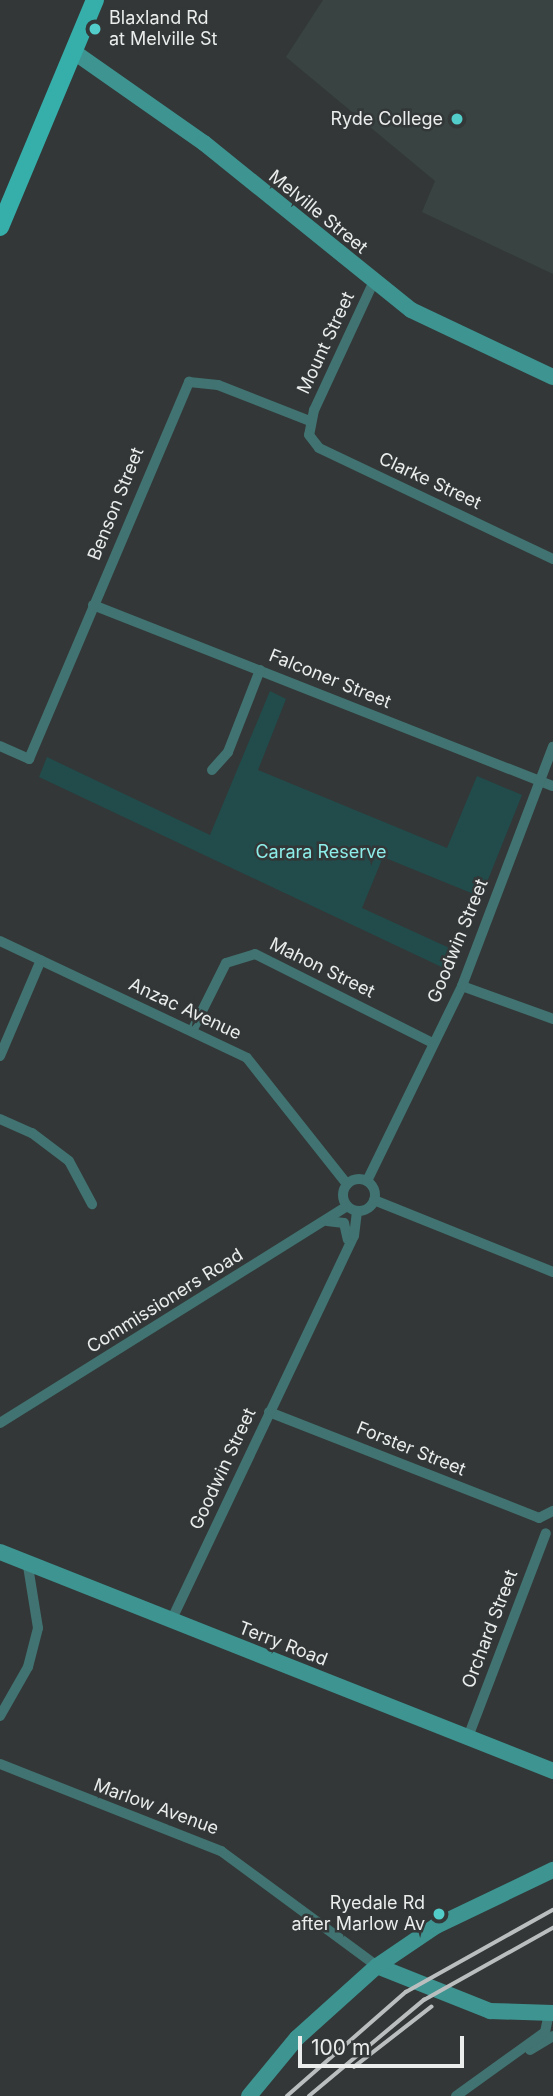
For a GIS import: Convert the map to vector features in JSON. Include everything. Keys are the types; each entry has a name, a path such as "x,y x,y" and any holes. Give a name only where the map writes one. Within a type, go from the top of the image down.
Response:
{"main road":[{"path":"0,227 95,0"}],"street":[{"name":"Melville Street","path":"74,52 204,144 411,310 553,377"},
{"name":"Mount Street","path":"310,421 374,281"},
{"name":"Benson Street","path":"0,746 29,759 189,382 218,385 310,421"},
{"name":"Clarke Street","path":"310,421 309,435 319,448 553,559"},
{"name":"Falconer Street","path":"93,605 553,786"},
{"path":"212,770 228,752 260,670"},
{"name":"Goodwin Street","path":"367,1181 462,986 553,747"},
{"name":"Anzac Avenue","path":"0,941 247,1058 347,1184"},
{"name":"Mahon Street","path":"192,1031 226,962 255,954 433,1043"},
{"path":"0,1056 41,960"},
{"path":"462,986 553,1019"},
{"path":"0,1119 32,1133 69,1161 92,1204"},
{"path":"347,1184 367,1181 374,1200 553,1272"},
{"name":"Goodwin Street","path":"171,1621 342,1256 354,1236 347,1184"},
{"name":"Commissioners Road","path":"0,1423 326,1221 374,1200"},
{"name":"Goodwin Street","path":"326,1221 339,1220 348,1229 342,1256"},
{"name":"Forster Street","path":"269,1412 539,1518"},
{"path":"550,1533 539,1518 553,1511"},
{"name":"Orchard Street","path":"467,1737 550,1533"},
{"name":"Terry Road","path":"0,1552 28,1566 553,1771"},
{"path":"0,1716 28,1667 38,1628 28,1566"},
{"name":"Marlow Avenue","path":"0,1764 221,1851 377,1966 475,2006 509,2014 551,2013"},
{"path":"249,2096 297,2038 377,1966 406,1946 553,1870"},
{"path":"406,1946 407,1979"},
{"path":"518,2056 545,2032 551,2013"},
{"path":"456,2096 553,2036"}],"shaded area":[{"name":"Ryde College","path":"323,0 553,0 553,274 422,212 435,181 286,57"}],"green space":[{"name":"Carara Reserve","path":"270,691 286,699 258,770 447,848 477,776 522,795 481,897 383,857 362,908 456,951 448,970 39,777 47,757 210,835"}],"railway":[{"path":"287,2096 406,1992 553,1910"},
{"path":"309,2096 424,2000 553,1928"},
{"path":"354,2067 431,2007"}],"place":[{"name":"Blaxland Rd at Melville St","path":"95,29"},
{"name":"Ryde College","path":"457,119"},
{"name":"Ryedale Rd after Marlow Av","path":"439,1914"}]}
